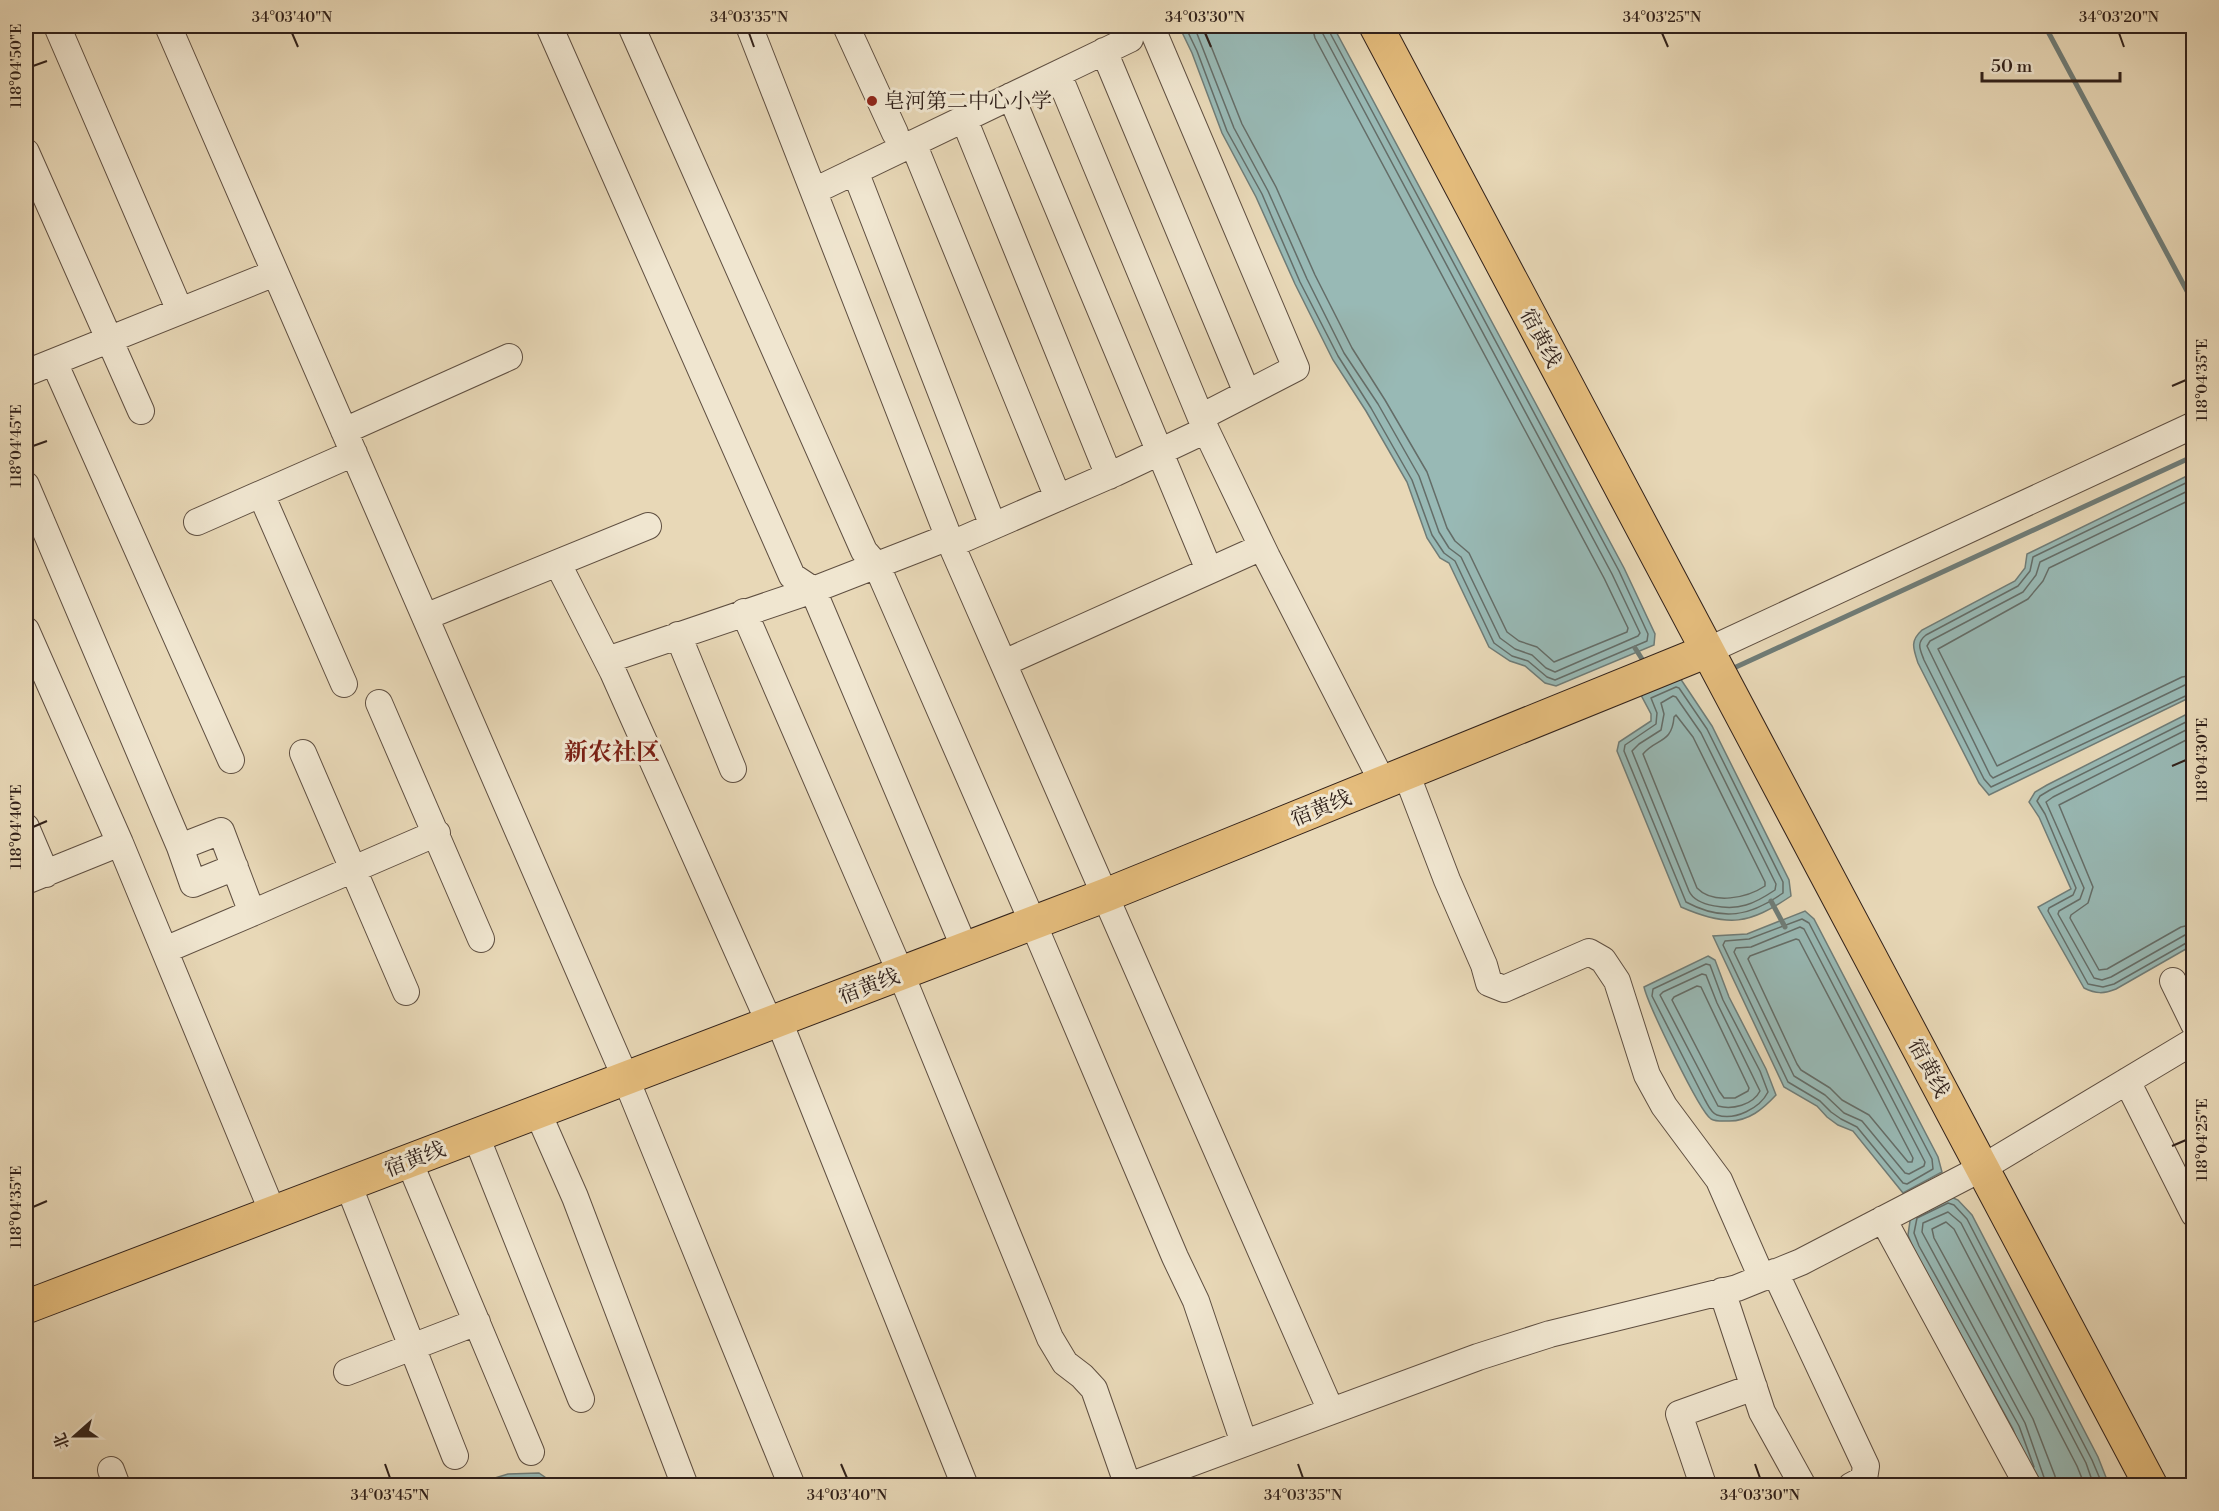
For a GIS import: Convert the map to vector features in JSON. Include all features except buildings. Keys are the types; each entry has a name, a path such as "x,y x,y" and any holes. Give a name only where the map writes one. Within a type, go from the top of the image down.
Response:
{"main road":[{"name":"宿黄线","path":"1376,26 2151,1485"},
{"name":"宿黄线","path":"26,1307 1106,895 1707,651"}],"street":[{"path":"57,26 180,311"},
{"path":"168,26 626,1079 792,1485"},
{"path":"549,26 792,576 813,590 965,949"},
{"path":"631,26 864,551 878,566 1033,923 1175,1257 1196,1301 1244,1443"},
{"path":"749,26 950,541 1331,1411"},
{"path":"846,26 904,138 1058,498"},
{"path":"814,191 855,171 904,138 964,119 1130,39 1123,26"},
{"path":"607,660 993,526 1160,452 1247,393 1296,368 1151,26"},
{"path":"1104,51 1247,393"},
{"path":"1058,74 1203,424 1262,547 1394,778 1448,880 1490,983 1504,989 1589,952 1603,960 1617,981 1647,1075 1664,1106 1719,1180 1866,1466 1864,1479 1851,1485"},
{"path":"1011,96 1209,570"},
{"path":"964,119 1109,476"},
{"path":"26,152 141,411"},
{"path":"855,171 993,526"},
{"path":"26,373 275,273"},
{"path":"197,522 261,494 349,442 509,357"},
{"path":"54,362 231,760"},
{"path":"1707,651 2193,425"},
{"path":"26,485 180,847 193,884 235,867"},
{"path":"261,494 344,684"},
{"path":"425,617 648,526"},
{"path":"1004,663 1262,547"},
{"path":"558,564 607,660 774,1023 966,1485"},
{"path":"744,612 901,974 1050,1338 1065,1363 1094,1389 1128,1485 1478,1357 1550,1334 1722,1292 1801,1262 1982,1168 2193,1041"},
{"path":"26,630 120,843 273,1213"},
{"path":"678,635 733,769"},
{"path":"380,703 481,939"},
{"path":"303,753 406,992"},
{"path":"26,826 36,878 120,843"},
{"path":"180,847 221,831 252,913"},
{"path":"165,950 437,833"},
{"path":"2174,981 2193,1024"},
{"path":"2127,1081 2193,1214"},
{"path":"538,1113 575,1197 685,1485"},
{"path":"476,1136 581,1399"},
{"path":"409,1161 531,1452"},
{"path":"348,1184 454,1456"},
{"path":"1883,1219 2020,1483"},
{"path":"1722,1292 1762,1412 1803,1485"},
{"path":"347,1372 477,1323"},
{"path":"1702,1482 1679,1414 1754,1387"}],"water":[{"path":"1179,26 1333,26 1624,568 1655,634 1654,645 1556,686 1545,683 1525,666 1510,661 1489,647 1449,563 1440,558 1427,538 1407,482 1333,360 1295,284 1256,197 1222,133 1192,53"},
{"path":"2193,473 2193,696 1989,795 1979,783 1918,663 1914,641 1922,630 2015,581 2025,568 2027,554"},
{"path":"1680,678 1712,726 1789,880 1791,896 1750,917 1726,920 1698,914 1681,907 1617,751 1619,742 1651,721 1651,714 1641,695"},
{"path":"2193,711 2193,945 2116,989 2100,993 2088,990 2084,988 2038,907 2071,889 2039,817 2029,802 2035,792 2047,785"},
{"path":"1805,911 1814,919 1938,1157 1942,1172 1903,1193 1853,1131 1838,1125 1817,1106 1784,1087 1713,936 1747,934"},
{"path":"1708,956 1715,960 1729,997 1766,1069 1776,1095 1755,1113 1743,1119 1716,1121 1705,1112 1654,1014 1644,987"},
{"path":"1949,1196 1958,1200 1972,1215 2098,1457 2109,1485 2034,1485 2013,1429 1908,1235 1911,1214"},
{"path":"539,1473 554,1485 472,1485 508,1474"}],"waterway":[{"path":"2045,26 2194,304"},
{"path":"1736,667 2194,456"},
{"path":"1635,648 1642,659"},
{"path":"1771,901 1785,927"}],"place":[{"name":"皂河第二中心小学","path":"872,101"}],"district":[{"name":"新农社区","path":"612,752"}]}
